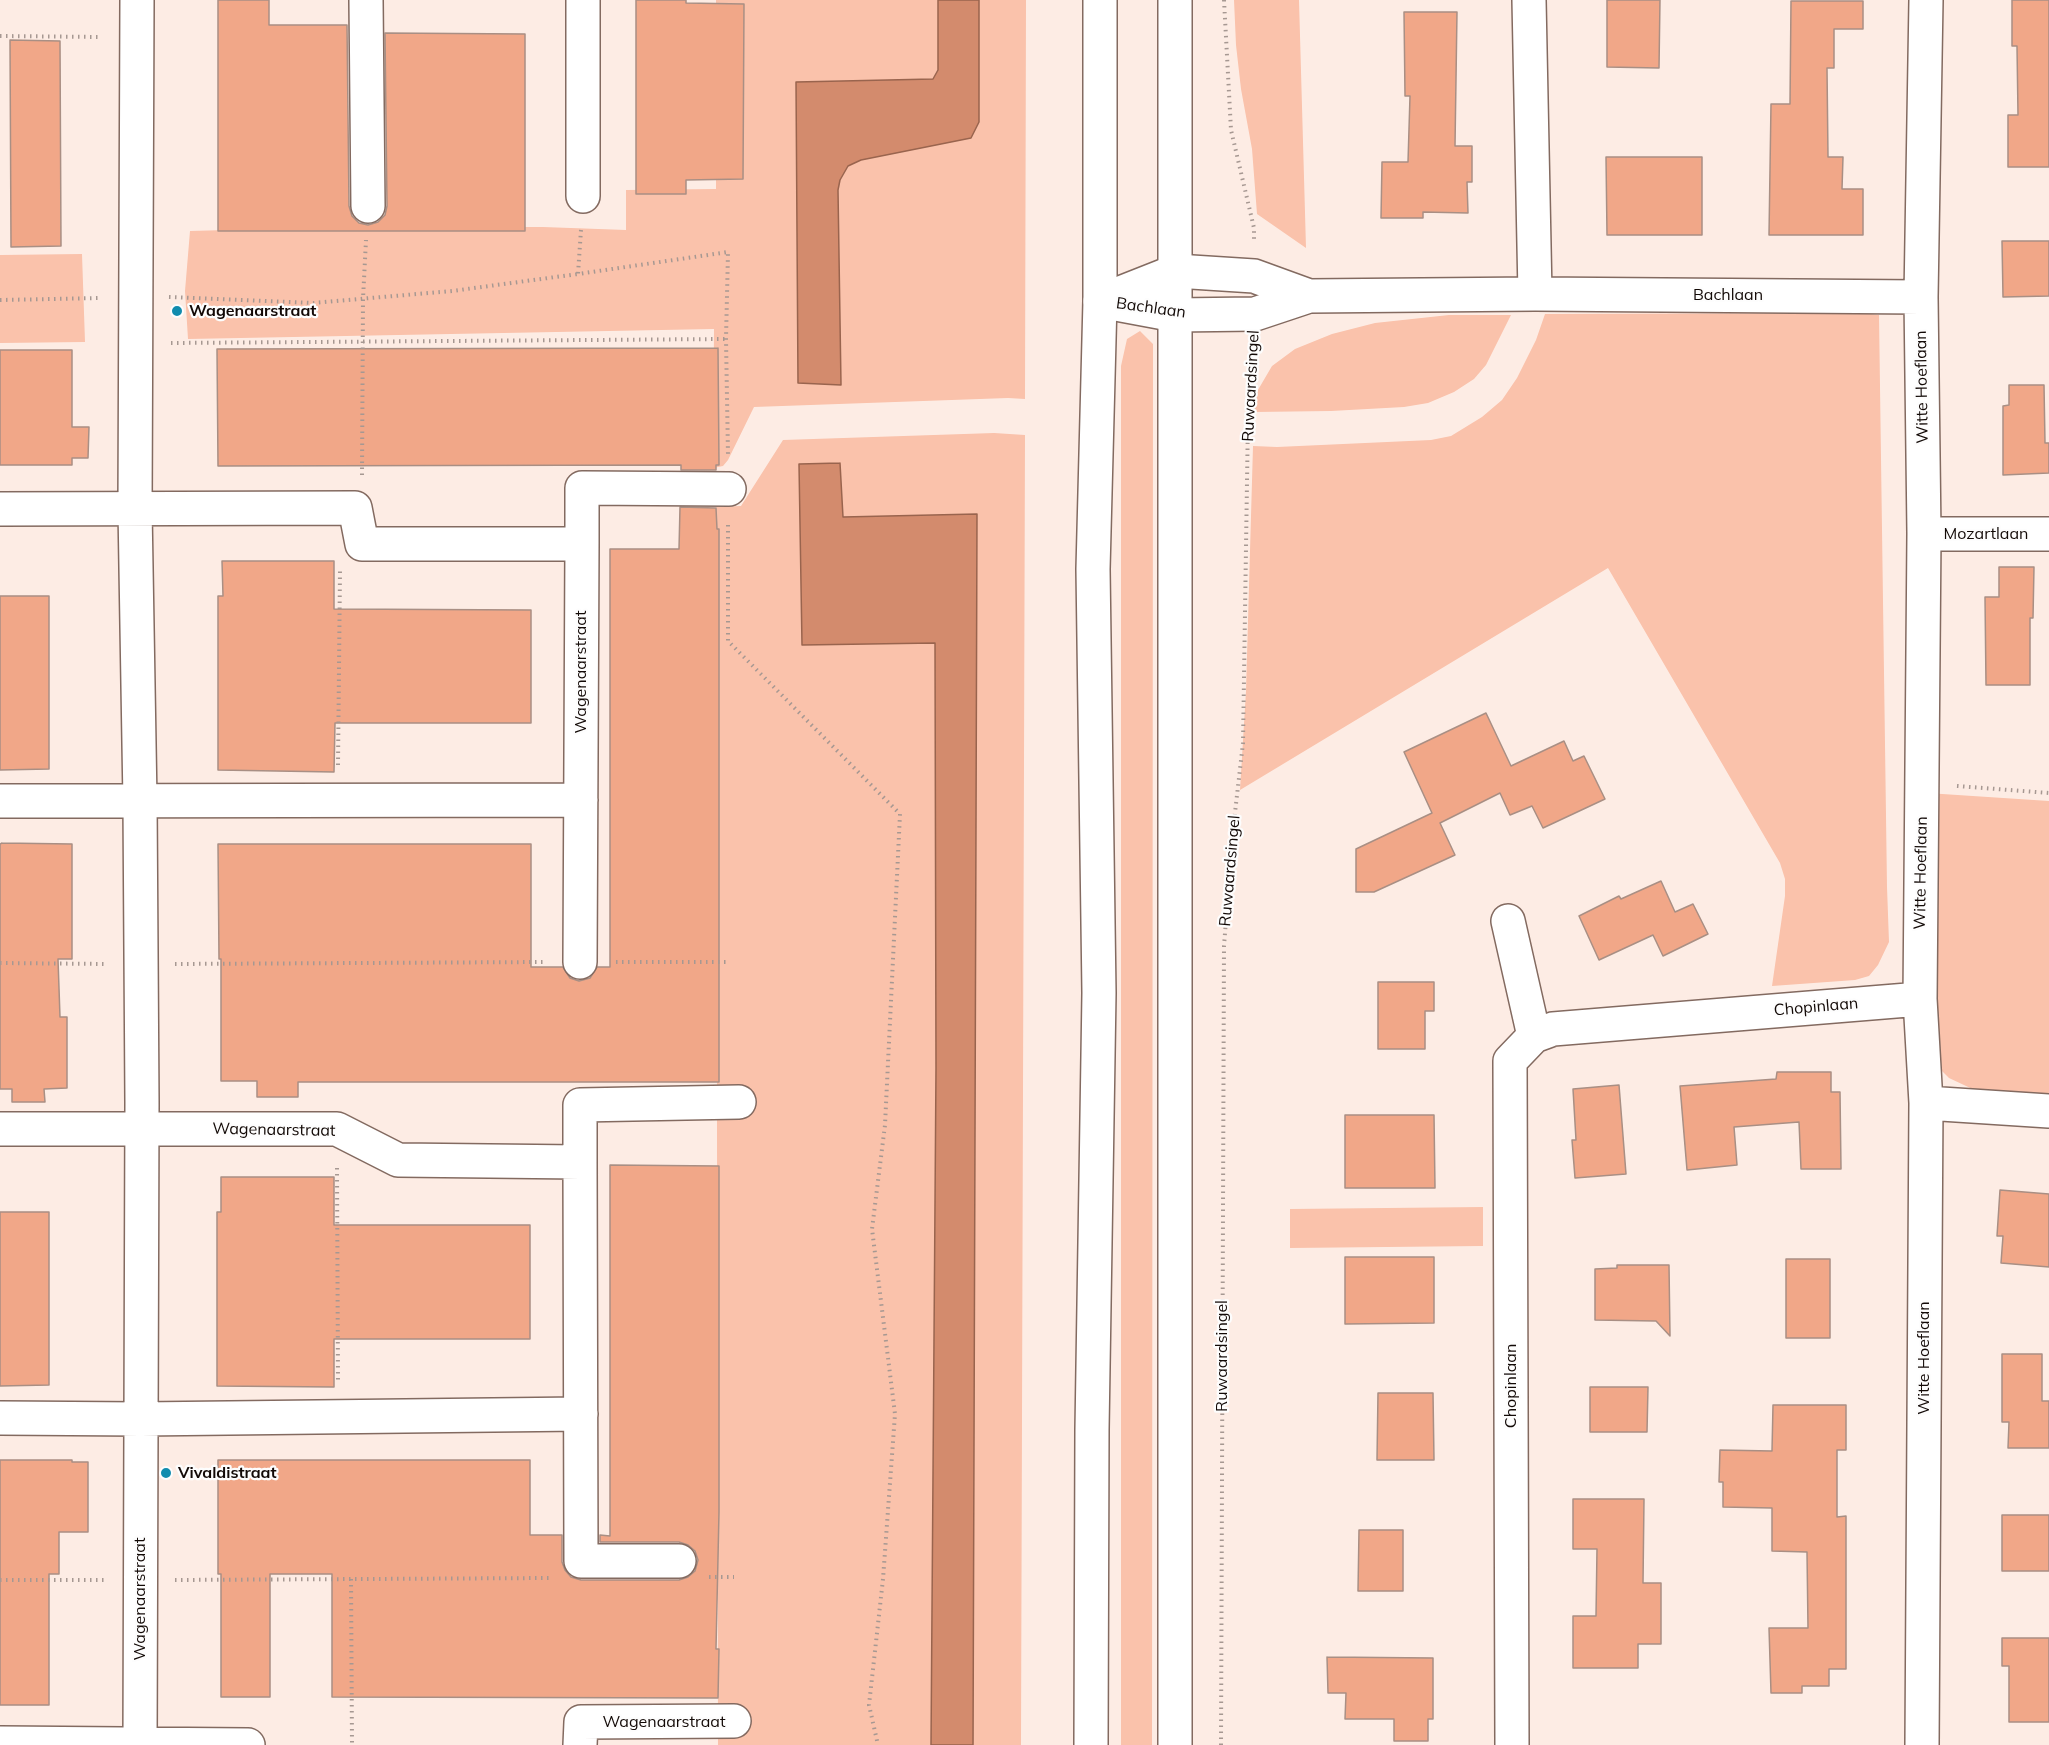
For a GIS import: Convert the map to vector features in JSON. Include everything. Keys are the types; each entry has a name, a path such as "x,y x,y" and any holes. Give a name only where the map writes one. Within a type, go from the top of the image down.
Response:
{"street":[{"name":"Wagenaarstraat","path":"137,0 135,509 142,1128 140,1744"},
{"path":"366,0 368,206"},
{"path":"583,0 583,196"},
{"path":"1091,1745 1092,1429 1099,993 1093,569 1100,301 1100,0"},
{"path":"1175,0 1175,1745"},
{"path":"1529,0 1535,294"},
{"name":"Witte Hoeflaan","path":"1922,1745 1926,1103 1920,999 1924,534 1920,297 1926,0"},
{"name":"Bachlaan","path":"1100,301 1176,271 1254,276 1309,296"},
{"name":"Bachlaan","path":"1100,301 1176,315 1255,314 1309,296 1535,294 1920,297"},
{"name":"Wagenaarstraat","path":"580,962 582,488 729,489"},
{"path":"0,510 355,508 362,544 582,544"},
{"name":"Mozartlaan","path":"1924,534 2049,534"},
{"path":"0,801 581,800"},
{"path":"1508,921 1534,1036"},
{"name":"Chopinlaan","path":"1512,1745 1510,1061 1534,1036 1553,1029 1920,999"},
{"path":"688,1569 570,1570 581,1414 580,1105 738,1102"},
{"path":"1926,1103 2049,1111"},
{"name":"Wagenaarstraat","path":"0,1129 337,1129 398,1160 580,1162"},
{"path":"0,1418 141,1419 581,1414"},
{"name":"Wagenaarstraat","path":"580,1745 581,1722 734,1721"},
{"path":"0,1743 248,1745"}],"path":[{"path":"1224,0 1231,130 1254,228 1254,276"},
{"path":"0,36 137,37"},
{"path":"578,274 583,196"},
{"path":"362,484 363,299 368,206"},
{"path":"0,300 136,296 313,303 452,291 728,252 726,339 729,489 728,642 900,814 885,1125 872,1229 895,1413 883,1580 869,1705 878,1745"},
{"name":"Ruwaardsingel","path":"1221,1745 1224,946 1233,830 1244,743 1248,417 1255,314"},
{"path":"136,344 726,339"},
{"path":"338,801 340,566"},
{"path":"1923,783 2049,793"},
{"path":"0,963 726,962"},
{"path":"337,1129 339,1417"},
{"path":"688,1569 734,1577"},
{"path":"0,1580 351,1579 570,1570"},
{"path":"351,1579 352,1745"}],"shaded area":[{"path":"716,0 938,0 938,70 933,79 797,82 798,383 841,385 838,190 840,180 848,166 861,160 971,137 979,122 979,0 1026,0 1025,399 754,407 728,460 723,466 713,468 714,329 188,339 185,291 190,231 338,227 543,227 626,230 626,190 716,189"},
{"path":"938,0 979,0 979,122 971,138 861,160 848,166 840,180 838,190 841,385 798,383 796,82 933,79 938,70"},
{"path":"1234,0 1299,0 1306,248 1257,214 1252,149 1236,45"},
{"path":"82,254 85,342 0,343 0,255"},
{"path":"1863,313 1879,315 1889,942 1878,965 1869,976 1855,980 1772,986 1785,896 1785,879 1780,863 1608,568 1240,790 1246,691 1253,446 1277,447 1431,440 1451,436 1482,417 1502,400 1517,378 1536,340 1545,314"},
{"path":"1449,315 1511,315 1486,365 1474,379 1454,392 1428,403 1404,407 1254,412 1255,395 1272,366 1295,349 1332,334 1375,323"},
{"path":"1140,331 1153,344 1152,1745 1121,1745 1121,366 1127,339"},
{"path":"994,433 1025,435 1021,1745 973,1745 977,514 843,517 800,464 935,643 936,1068 931,1745 718,1745 716,507 741,506 783,440"},
{"path":"840,463 843,517 977,514 973,1745 931,1745 936,1068 935,643 802,645 799,464"},
{"path":"1927,793 2049,801 2049,1098 1981,1093 1949,1078 1932,1061"},
{"path":"1483,1207 1483,1246 1290,1248 1290,1209"}],"building":[{"path":"218,0 269,0 269,25 347,25 349,206 352,216 359,223 368,225 378,222 385,215 387,206 385,33 525,34 525,231 218,231"},
{"path":"636,0 686,0 686,3 744,4 743,179 686,180 686,194 636,194"},
{"path":"1607,0 1660,0 1659,68 1607,67"},
{"path":"2012,0 2049,0 2049,167 2008,167 2008,115 2018,115 2017,46 2012,46"},
{"path":"1791,1 1863,1 1863,29 1834,29 1834,68 1827,68 1828,157 1843,157 1842,189 1863,189 1863,235 1769,235 1771,104 1790,104"},
{"path":"1404,12 1457,12 1455,146 1472,146 1472,182 1467,182 1468,213 1423,212 1423,218 1381,218 1382,162 1408,162 1410,96 1405,96"},
{"path":"10,40 60,41 61,246 11,247"},
{"path":"1606,157 1702,157 1702,235 1607,235"},
{"path":"2002,241 2049,241 2049,296 2003,297"},
{"path":"718,348 719,465 716,465 716,470 681,470 681,465 218,466 217,349"},
{"path":"0,350 72,350 72,427 89,427 88,458 72,458 72,465 0,465"},
{"path":"2009,385 2044,385 2045,443 2049,443 2049,473 2003,475 2003,406 2009,405"},
{"path":"680,507 716,508 717,529 719,529 719,1082 298,1082 298,1097 257,1097 257,1081 221,1081 218,844 531,844 531,967 563,967 570,978 579,981 590,978 597,967 610,967 610,549 679,549"},
{"path":"222,561 334,561 334,609 531,610 531,723 335,723 334,772 218,770 218,596 223,596"},
{"path":"1999,567 2034,567 2033,618 2030,618 2030,685 1986,685 1985,597 1999,597"},
{"path":"0,596 49,596 49,769 0,770"},
{"path":"1486,713 1511,766 1564,741 1573,761 1584,756 1605,799 1543,828 1532,806 1510,815 1500,793 1440,823 1455,855 1374,892 1356,892 1356,849 1432,813 1404,752"},
{"path":"0,844 72,844 72,959 58,959 60,1017 67,1017 67,1088 44,1089 45,1102 12,1102 12,1089 0,1089"},
{"path":"1661,881 1675,912 1693,904 1708,934 1663,956 1653,935 1599,960 1579,916 1619,896 1621,899"},
{"path":"1378,982 1434,982 1434,1011 1425,1011 1425,1049 1378,1049"},
{"path":"1777,1072 1831,1072 1831,1092 1840,1092 1841,1169 1801,1169 1799,1122 1734,1127 1737,1165 1687,1170 1680,1086 1776,1079"},
{"path":"1619,1085 1626,1174 1575,1178 1572,1140 1576,1140 1573,1089"},
{"path":"1345,1115 1434,1115 1435,1188 1345,1188"},
{"path":"610,1165 719,1166 719,1512 716,1649 719,1649 718,1698 332,1697 332,1574 270,1574 270,1697 221,1697 218,1460 530,1460 530,1535 562,1535 562,1562 571,1577 581,1580 679,1580 695,1571 698,1560 695,1551 679,1542 600,1542 600,1535 610,1536"},
{"path":"221,1177 334,1177 334,1225 530,1225 530,1339 334,1339 334,1387 217,1386 217,1212 221,1212"},
{"path":"2000,1190 2049,1194 2049,1267 2001,1263 2003,1236 1997,1236"},
{"path":"0,1212 49,1212 49,1385 0,1386"},
{"path":"1345,1257 1434,1257 1434,1323 1345,1324"},
{"path":"1786,1259 1830,1259 1830,1338 1786,1338"},
{"path":"1617,1265 1669,1265 1670,1336 1656,1321 1595,1320 1595,1269 1617,1268"},
{"path":"2002,1354 2042,1354 2042,1401 2049,1401 2049,1448 2008,1448 2009,1422 2002,1422"},
{"path":"1590,1387 1648,1387 1647,1432 1590,1432"},
{"path":"1378,1393 1433,1393 1434,1460 1377,1460"},
{"path":"1773,1405 1846,1405 1846,1450 1837,1450 1837,1517 1846,1516 1846,1669 1829,1669 1829,1686 1802,1686 1802,1693 1771,1693 1769,1628 1808,1628 1807,1552 1772,1551 1772,1508 1723,1507 1723,1482 1719,1482 1720,1450 1772,1451"},
{"path":"0,1460 88,1462 88,1532 59,1532 59,1574 49,1574 49,1705 0,1705"},
{"path":"1573,1499 1644,1499 1643,1583 1661,1583 1661,1644 1638,1644 1638,1668 1573,1668 1573,1616 1596,1616 1597,1549 1573,1549"},
{"path":"2002,1515 2049,1515 2049,1571 2002,1571"},
{"path":"1359,1530 1403,1530 1403,1591 1358,1591"},
{"path":"2002,1638 2049,1638 2049,1722 2009,1722 2009,1666 2002,1666"},
{"path":"1327,1657 1433,1658 1433,1719 1428,1719 1428,1741 1394,1741 1394,1719 1345,1719 1346,1693 1328,1693"}],"place":[{"name":"Wagenaarstraat","path":"177,311"},
{"name":"Vivaldistraat","path":"166,1473"}]}
